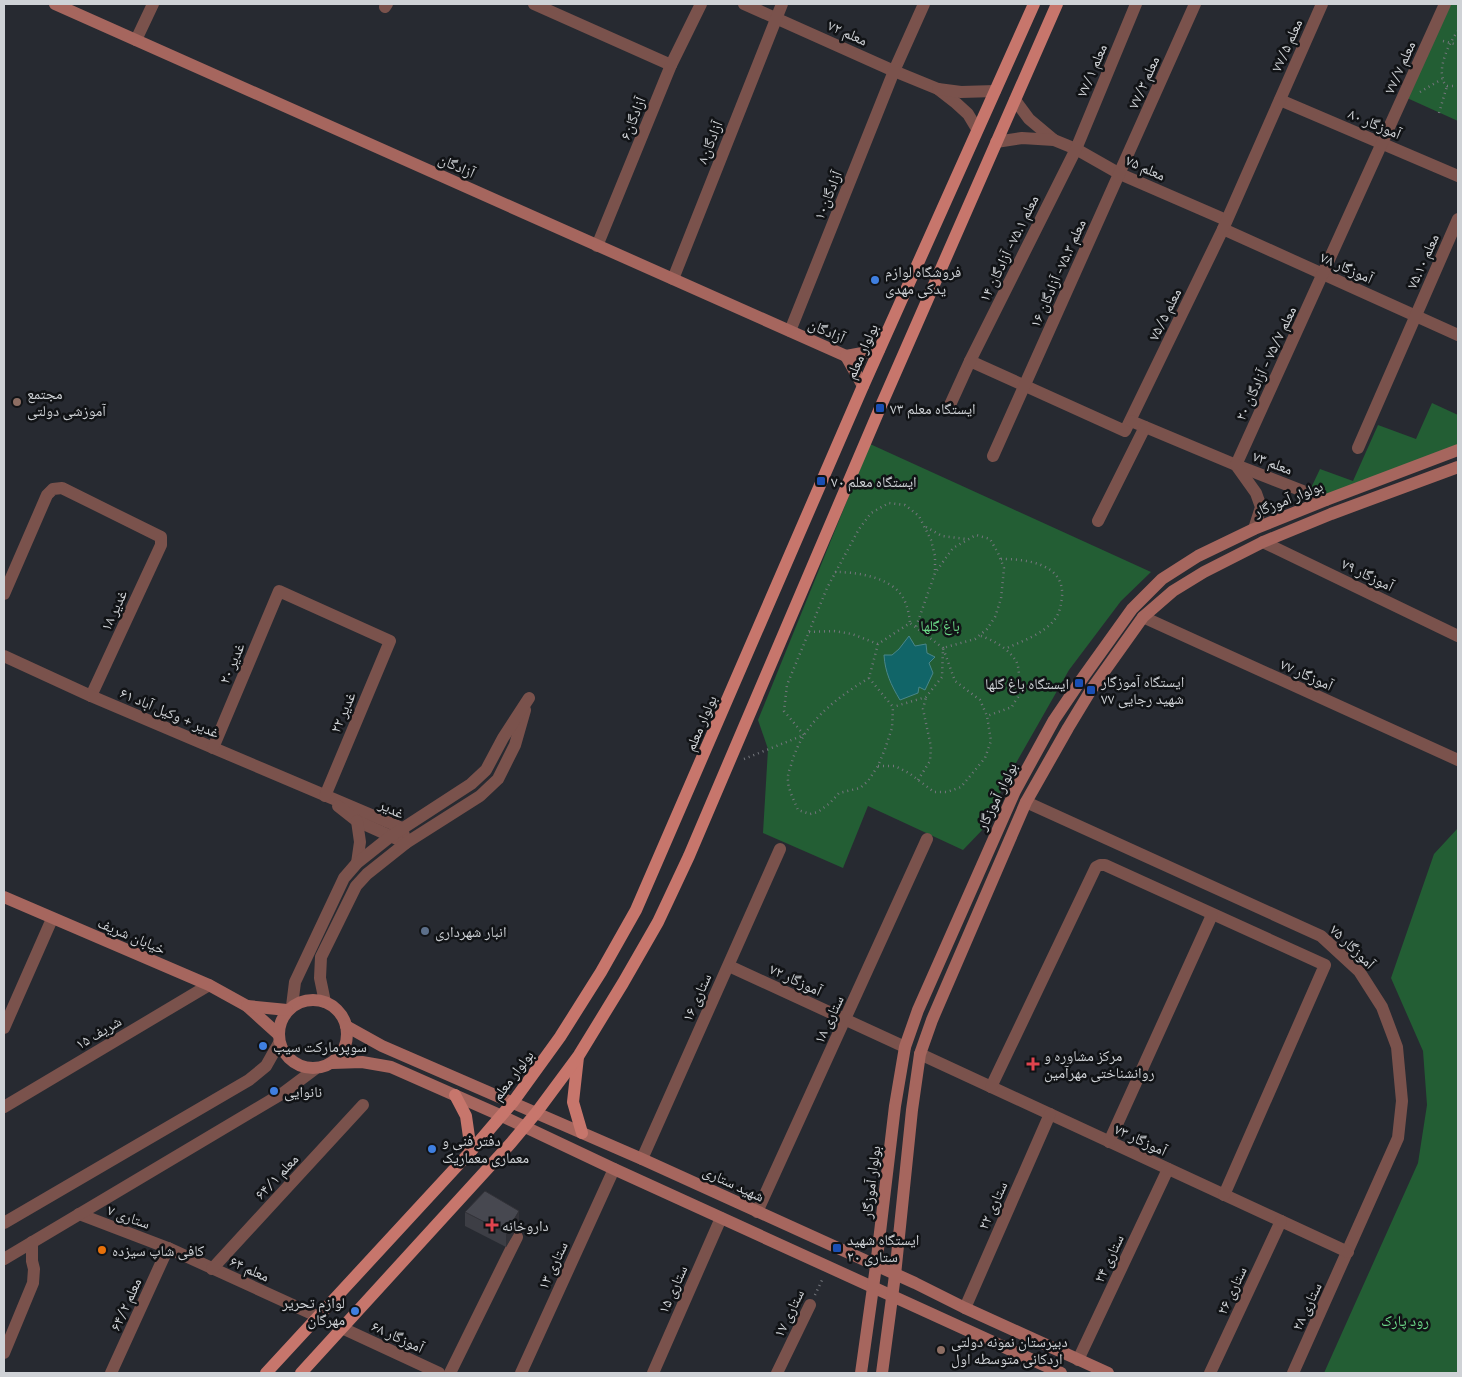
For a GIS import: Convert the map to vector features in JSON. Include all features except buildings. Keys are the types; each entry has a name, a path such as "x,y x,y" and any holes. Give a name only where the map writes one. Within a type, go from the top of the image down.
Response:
{"main road":[{"name":"آزادگان","path":"55,4 846,356"},
{"name":"بولوار معلم","path":"266,1373 502,1116 560,1037 601,972 636,910 878,350 1034,4"},
{"path":"301,1373 526,1126 579,1056 658,922 689,856 880,408 1057,4"},
{"path":"863,386 846,356 878,350"},
{"name":"بولوار آموزگار","path":"861,1373 895,1106 905,1047 918,1010 1015,791 1054,720 1132,609 1162,579 1198,556 1254,529 1458,450"},
{"name":"بولوار آموزگار","path":"882,1373 920,1054 932,1020 1026,802 1091,690 1143,617 1173,591 1204,572 1263,542 1331,514 1458,467"},
{"name":"خیابان شریف","path":"4,897 209,985 247,1006 278,1039"},
{"path":"332,1063 345,1047 346,1026 339,1011 325,1002 314,999 302,1001 289,1008 278,1039 286,1057 299,1066 315,1069 332,1063 362,1062 391,1067 526,1126 614,1169 1061,1373"},
{"name":"خیابان شریف","path":"247,1006 289,1008"},
{"name":"شهید ستاری","path":"346,1026 382,1046 642,1159 1108,1373"},
{"path":"579,1056 572,1102 582,1133"},
{"path":"455,1094 466,1116 471,1151"}],"street":[{"path":"136,40 153,4"},
{"name":"آزادگان۶","path":"597,246 672,65 701,4"},
{"name":"معلم ۷۲","path":"744,4 938,89"},
{"name":"آزادگان۸","path":"673,279 782,4"},
{"name":"آزادگان۱۰","path":"790,331 894,71 924,4"},
{"name":"معلم ۷۷/۱","path":"1076,149 1136,4"},
{"name":"معلم ۷۷/۳","path":"1120,174 1195,4"},
{"name":"معلم ۷۷/۵","path":"1224,225 1322,4"},
{"name":"معلم ۷۷/۷","path":"1323,274 1445,4"},
{"path":"541,5 672,65"},
{"path":"938,89 961,92 995,91"},
{"path":"938,89 968,114 978,129"},
{"path":"1015,100 1029,119 1054,140"},
{"name":"آموزگار ۸۰","path":"1280,100 1458,176"},
{"path":"996,142 1022,138 1054,140"},
{"name":"معلم ۷۵","path":"1054,140 1076,149 1120,174 1224,225"},
{"name":"معلم ۷۵.۱- آزادگان ۱۴","path":"950,405 1076,149"},
{"name":"معلم ۷۵.۳- آزادگان ۱۶","path":"993,456 1120,174"},
{"name":"معلم ۷۵.۱۰","path":"1358,448 1458,219"},
{"name":"آموزگار ۷۸","path":"1224,225 1323,274 1458,335"},
{"name":"معلم ۷۵/۵","path":"1131,421 1224,225"},
{"name":"معلم ۷۵/۷ - آزادگان ۲۰","path":"1236,465 1323,274"},
{"path":"970,361 1125,431 1131,421"},
{"name":"معلم ۷۳","path":"1131,421 1326,500"},
{"path":"1098,521 1145,427"},
{"path":"1236,465 1256,493 1260,506 1254,529"},
{"name":"غدیر ۱۸","path":"4,594 47,494 53,489 62,488 161,537 161,545 91,696"},
{"name":"۷۹ آموزگار","path":"1263,542 1458,636"},
{"name":"غدیر ۲۲","path":"279,591 390,641 324,796"},
{"name":"غدیر ۲۰","path":"213,748 279,591"},
{"name":"۷۷ آموزگار","path":"1143,617 1458,760"},
{"name":"غدیر + وکیل آباد ۶۱","path":"4,656 91,696 324,796"},
{"path":"289,1008 295,982 344,878 357,863 391,836 471,784 486,770 503,738 529,698 516,745 498,779 480,796 406,843 367,874 356,886 321,957 320,978 325,1002"},
{"name":"غدیر","path":"324,796 357,821 406,843"},
{"name":"غدیر","path":"324,796 402,828 406,843"},
{"name":"آموزگار ۷۵","path":"1026,802 1321,936 1359,971 1382,1007 1396,1046 1402,1101 1398,1138 1348,1252"},
{"path":"357,821 360,842 357,863"},
{"name":"ستاری ۱۸","path":"757,1212 927,839"},
{"name":"ستاری ۱۶","path":"642,1159 780,849"},
{"path":"991,1087 1096,867 1100,865 1104,865 1324,965 1224,1195"},
{"path":"1109,1142 1212,915"},
{"path":"4,1028 52,919"},
{"name":"۷۲ آموزگار","path":"729,966 905,1047"},
{"name":"شریف ۱۵","path":"4,1107 209,985"},
{"path":"4,1223 249,1080 266,1066 278,1039"},
{"name":"۷۳ آموزگار","path":"920,1054 1348,1252"},
{"path":"4,1259 283,1093 315,1069"},
{"name":"معلم ۶۴/۱","path":"212,1269 363,1105"},
{"name":"ستاری ۲۲","path":"965,1308 1050,1114"},
{"name":"ستاری ۱۳","path":"521,1373 614,1169"},
{"name":"ستاری ۲۴","path":"1078,1360 1168,1169"},
{"name":"ستاری ۷","path":"79,1214 168,1248"},
{"name":"ستاری ۱۵","path":"653,1373 721,1218"},
{"name":"ستاری ۲۶","path":"1210,1373 1281,1221"},
{"path":"450,1373 517,1237"},
{"path":"4,1353 33,1282 32,1242"},
{"name":"معلم ۶۴","path":"168,1248 319,1317"},
{"name":"معلم ۶۴/۲","path":"111,1373 168,1248"},
{"name":"ستاری ۲۸","path":"1293,1373 1348,1252"},
{"name":"ستاری ۱۷","path":"777,1373 810,1306"},
{"name":"آموزگار ۶۸","path":"342,1328 439,1373"}],"path":[{"path":"1447,86 1442,79 1443,63 1458,31"},
{"path":"1404,95 1412,96 1442,79"},
{"path":"1447,86 1458,86"},
{"path":"1439,112 1447,86"},
{"path":"804,735 784,712 787,685 826,588 859,529 871,513 889,503 905,505 919,516 926,526 935,556 934,573 916,627"},
{"path":"926,526 942,536 967,539"},
{"path":"934,573 953,548 976,535 990,539 1001,558 1004,568 1001,599 995,617 975,639 943,648"},
{"path":"1001,558 1028,560 1044,566 1057,576 1062,592 1061,606 1056,617 1048,627 1005,649"},
{"path":"835,572 854,572 870,576 898,591 909,610 910,624"},
{"path":"878,766 895,766 909,773 934,792 947,792 961,786 985,758 991,741 987,716 980,700 955,681 943,648 910,624"},
{"path":"870,678 893,707 892,728 878,766 868,781 860,788 839,793 818,812 810,814 798,810 792,797 788,776 794,755 804,735 821,713 845,692 870,678 878,644 910,624"},
{"path":"809,632 834,631 852,634 878,644"},
{"path":"980,635 1005,649 1016,661 1019,670 1018,696 1012,707 987,716"},
{"path":"918,780 930,761 931,747 923,709 926,697 942,677 943,648"},
{"path":"893,707 926,697"},
{"path":"728,766 804,735"},
{"name":"ستاری ۱۷","path":"810,1306 828,1267"}],"green space":[{"path":"1450,4 1458,4 1458,121 1407,98"},
{"path":"1432,403 1458,415 1458,447 1328,495 1311,488 1320,469 1353,481 1378,425 1416,439"},
{"name":"باغ گلها","path":"870,444 1151,572 1121,601 1069,670 1004,784 987,825 963,850 868,806 843,868 763,833 768,749 758,720"},
{"name":"رود پارک","path":"1458,828 1458,1373 1324,1373 1418,1163 1427,1105 1423,1051 1391,978 1434,854"}],"water":[{"path":"909,636 915,646 926,644 927,653 935,657 929,663 933,673 925,690 919,687 918,693 900,700 889,678 884,655 892,655"}],"place":[{"name":"فروشگاه لوازم یدکی مهدی","path":"875,280"},
{"name":"مجتمع آموزشی دولتی","path":"17,402"},
{"name":"ایستگاه معلم ۷۳","path":"880,408"},
{"name":"ایستگاه معلم ۷۰","path":"821,481"},
{"name":"ایستگاه باغ گلها","path":"1079,683"},
{"name":"ایستگاه آموزگار شهید رجایی ۷۷","path":"1091,690"},
{"name":"انبار شهرداری","path":"425,931"},
{"name":"سوپرمارکت سیب","path":"263,1046"},
{"name":"مرکز مشاوره و روانشناختی مهرآمین","path":"1033,1064"},
{"name":"نانوایی","path":"274,1091"},
{"name":"دفتر فنی و معماری معماریک","path":"432,1149"},
{"name":"داروخانه","path":"492,1225"},
{"name":"ایستگاه شهید ستاری ۲۰","path":"837,1248"},
{"name":"کافی شاپ سیزده","path":"102,1250"},
{"name":"لوازم تحریر مهرگان","path":"355,1311"},
{"name":"دبیرستان نمونه دولتی اردکانی متوسطه اول","path":"941,1350"}]}
